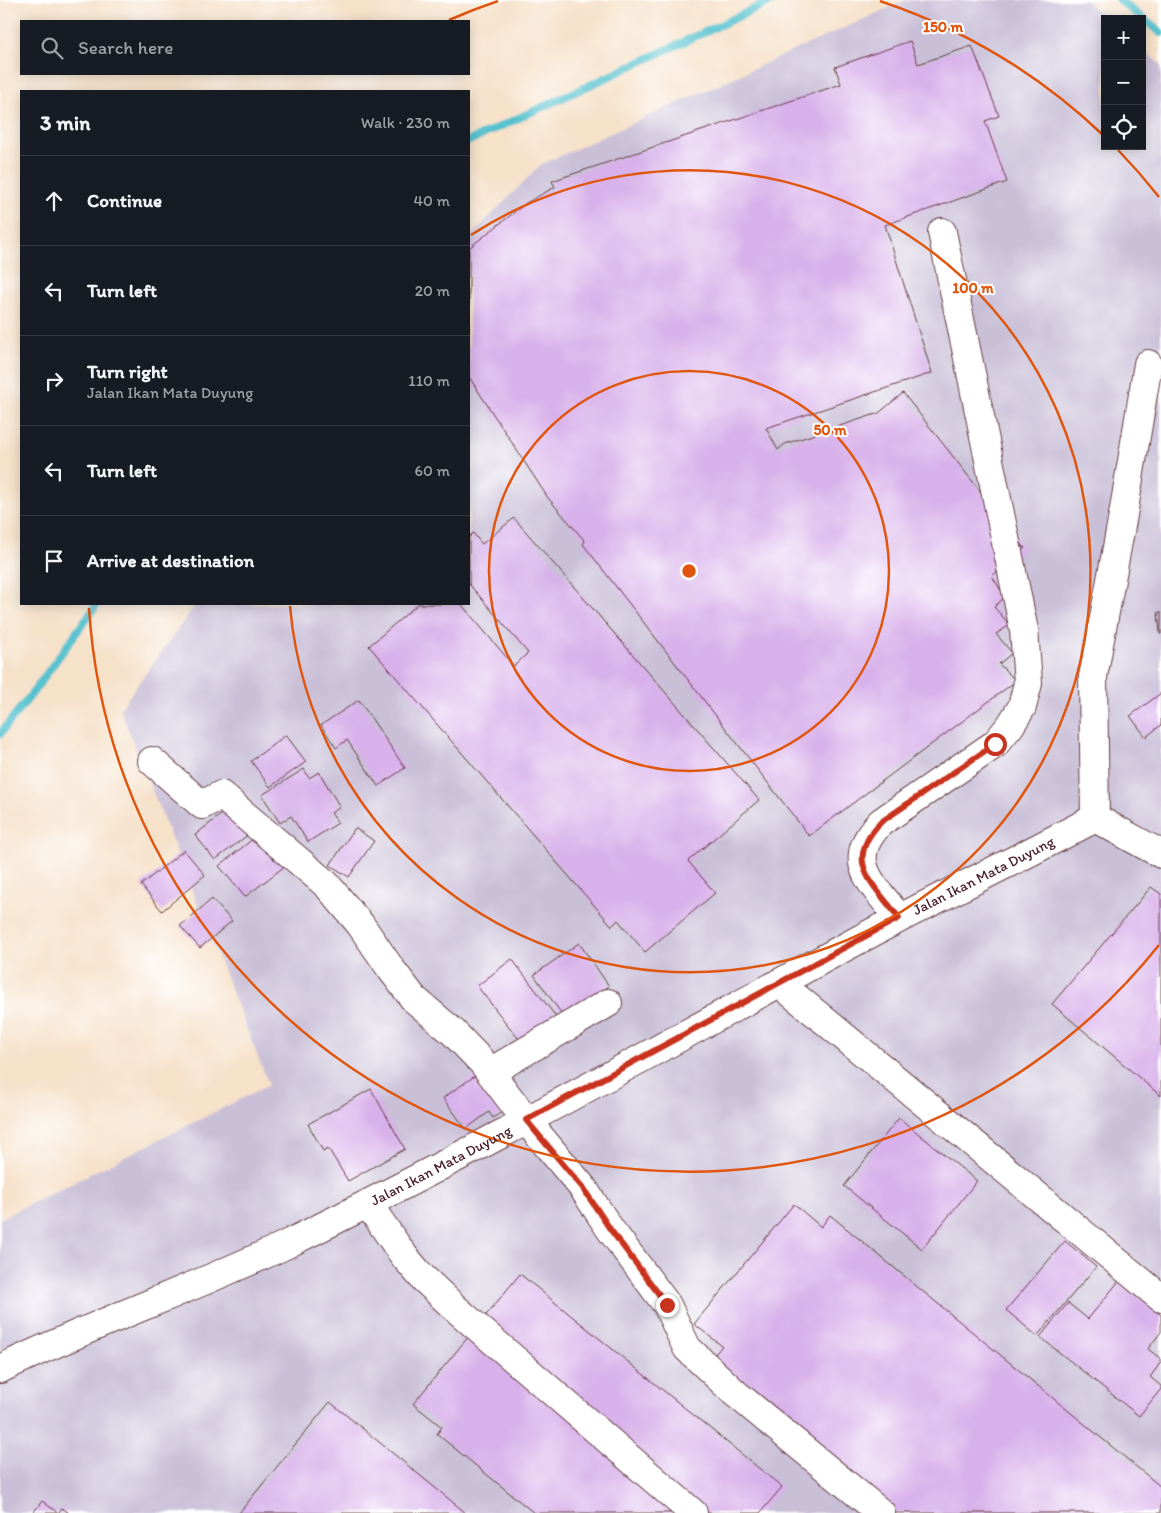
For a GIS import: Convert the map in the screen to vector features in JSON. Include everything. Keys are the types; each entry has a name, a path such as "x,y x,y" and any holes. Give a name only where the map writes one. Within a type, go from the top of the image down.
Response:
{"street":[{"path":"899,918 864,872 862,855 867,838 881,822 995,744 1010,726 1022,707 1028,683 1024,630 942,232"},
{"path":"1148,364 1123,515 1093,677 1095,818 1161,854"},
{"path":"152,760 202,805 221,795 328,884 360,924 414,999 453,1032 490,1072 526,1120 583,1188 610,1229 667,1305 687,1348 735,1393 881,1513"},
{"name":"Jalan Ikan Mata Duyung","path":"0,1369 278,1248 368,1204 899,918 1095,818"},
{"path":"780,983 1161,1298"},
{"path":"490,1072 608,1003"},
{"path":"368,1204 404,1256 422,1277 455,1308 693,1513"}],"shaded area":[{"path":"906,0 1085,0 1102,15 1101,150 1146,150 1146,52 1161,65 1161,1513 0,1513 0,1219 269,1085 120,709 195,605 470,605 470,237 540,165"}],"building":[{"path":"910,41 918,64 972,46 999,116 985,121 1007,182 885,225 932,373 766,428 778,450 785,444 879,413 903,393 1025,548 992,576 1005,597 994,607 1010,625 996,634 1012,653 999,664 1016,681 809,836 583,544 585,541 548,498 470,379 470,247 526,203 555,187 552,181 841,84 835,67"},
{"path":"514,518 759,800 688,861 715,893 645,952 618,920 612,926 369,646 417,605 462,605 514,666 528,653 470,585 470,536 473,533 482,544"},
{"path":"1158,612 1161,612 1161,634 1160,634"},
{"path":"1161,693 1161,725 1146,737 1130,716"},
{"path":"359,700 405,768 378,786 347,740 336,748 321,725"},
{"path":"286,735 306,762 270,787 251,761"},
{"path":"304,769 309,778 319,772 340,807 331,813 338,823 308,842 291,816 280,823 262,795"},
{"path":"233,805 253,831 215,860 195,835"},
{"path":"355,828 374,841 349,877 330,865"},
{"path":"259,834 285,866 245,897 219,866"},
{"path":"184,850 205,875 162,911 141,885"},
{"path":"1151,887 1161,894 1161,1096 1052,1004"},
{"path":"212,899 232,921 200,948 180,926"},
{"path":"579,943 609,986 564,1017 534,975"},
{"path":"512,959 563,1026 529,1052 477,986"},
{"path":"482,1071 508,1108 493,1118 489,1112 466,1129 443,1098"},
{"path":"371,1089 405,1149 348,1181 328,1148 323,1151 308,1124"},
{"path":"899,1118 977,1181 922,1249 844,1186"},
{"path":"794,1204 821,1227 830,1215 1161,1487 1161,1513 895,1513 709,1361 722,1346 694,1324"},
{"path":"1065,1241 1096,1267 1037,1336 1006,1310"},
{"path":"520,1274 782,1487 760,1513 534,1513 437,1434 442,1427 413,1404"},
{"path":"1119,1281 1161,1315 1161,1332 1148,1349 1161,1359 1161,1362 1150,1377 1161,1386 1161,1389 1139,1416 1040,1337 1068,1303 1088,1319"},
{"path":"330,1402 466,1513 239,1513"},
{"path":"42,1501 58,1513 33,1513"},
{"path":"62,1508 69,1513 58,1513"}],"waterway":[{"path":"470,141 774,0"},
{"path":"1119,0 1161,33"},
{"path":"0,734 34,691 96,605"}],"route":[{"path":"667,1305 610,1229 583,1188 526,1120 899,918 864,872 862,855 867,838 881,822 995,744"}]}
